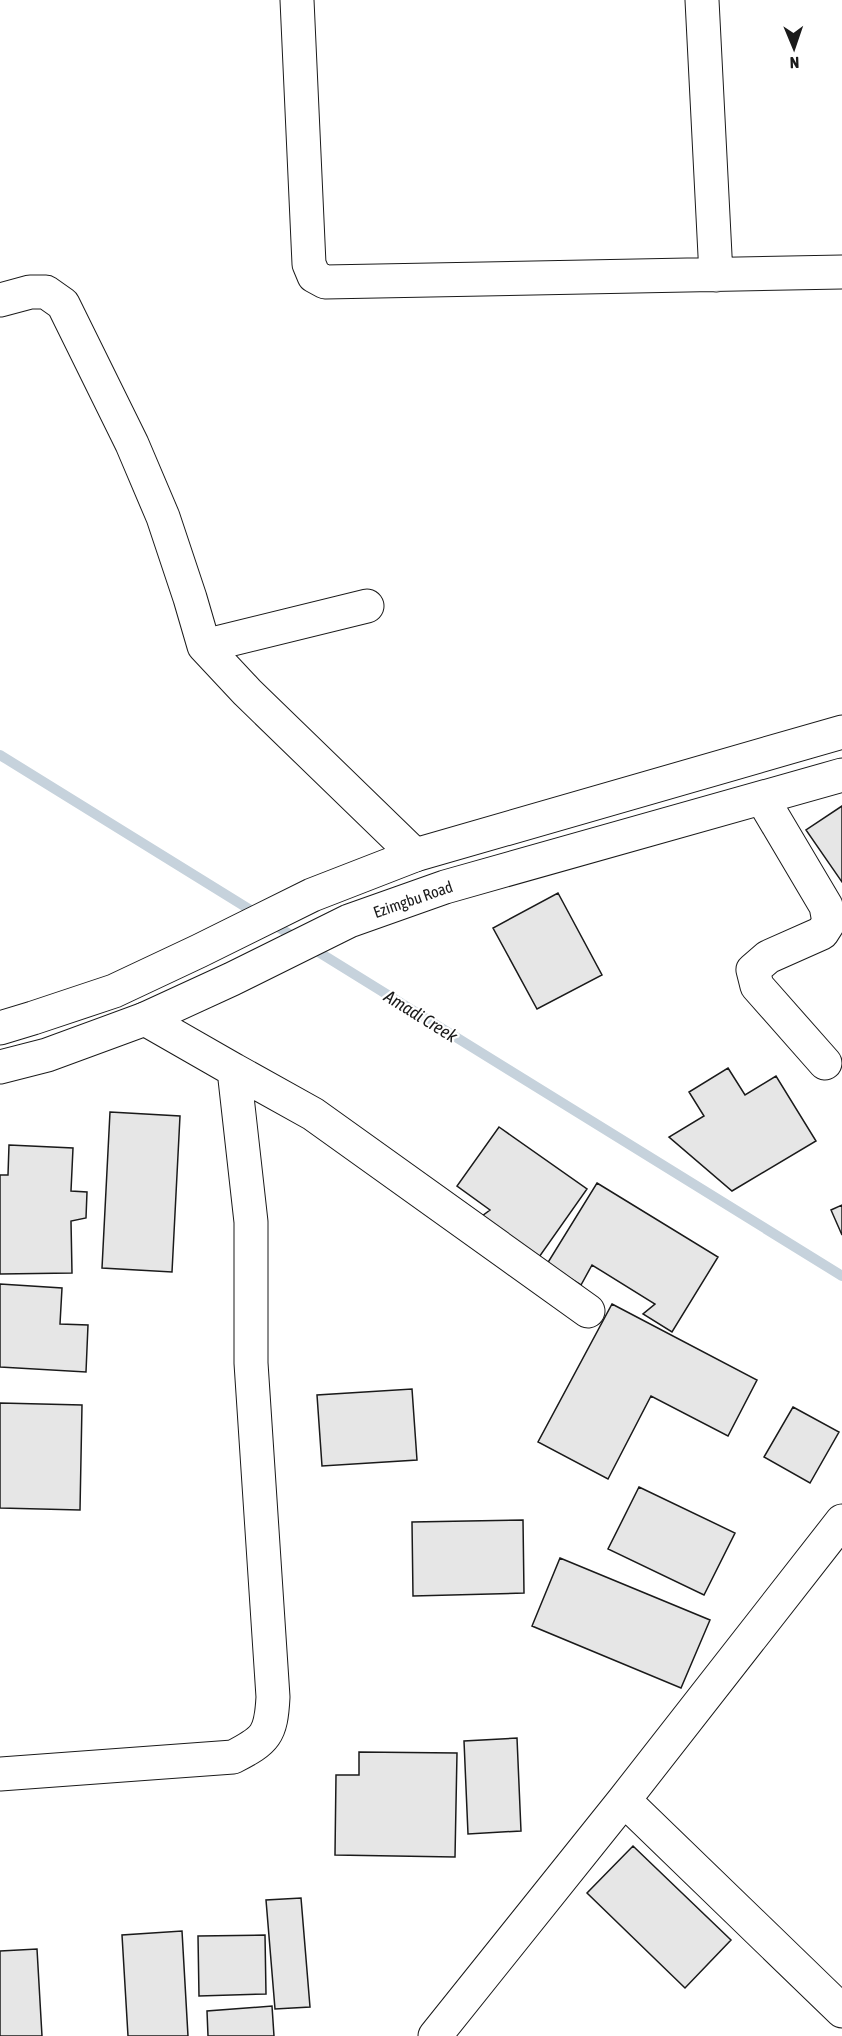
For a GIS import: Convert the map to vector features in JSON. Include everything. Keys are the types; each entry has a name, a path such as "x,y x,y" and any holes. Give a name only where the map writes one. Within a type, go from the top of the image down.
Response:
{"street":[{"path":"297,0 309,264 314,276 325,282 842,272"},
{"path":"702,0 716,275"},
{"path":"0,300 30,292 46,292 63,304 132,444 163,517 204,646 247,692 414,855"},
{"path":"204,646 366,606"},
{"path":"0,1028 114,991 312,895 414,855 842,732"},
{"name":"Ezimgbu Road","path":"0,1067 47,1055 145,1019 349,921 445,887 842,775"},
{"path":"762,798 826,906 829,922 822,933 768,957 753,970 757,986 825,1063"},
{"path":"145,1019 313,1114 588,1311"},
{"path":"0,1774 233,1757 254,1746 265,1737 272,1719 273,1697 251,1363 251,1222 234,1070"},
{"path":"435,2036 624,1800 842,1521"},
{"path":"624,1800 842,2011"}],"building":[{"path":"842,806 842,882 806,830"},
{"path":"558,893 602,975 537,1009 493,928"},
{"path":"728,1068 745,1095 776,1076 816,1141 732,1191 669,1137 704,1116 689,1092"},
{"path":"110,1112 180,1116 172,1272 102,1268"},
{"path":"499,1127 587,1189 537,1260 478,1219 490,1210 457,1186"},
{"path":"9,1145 73,1148 71,1191 87,1192 86,1218 71,1221 72,1273 0,1274 0,1175 8,1175"},
{"path":"597,1183 718,1257 672,1332 643,1314 655,1304 592,1265 581,1285 547,1264"},
{"path":"842,1205 842,1235 831,1210"},
{"path":"0,1284 62,1288 60,1324 88,1325 86,1372 0,1367"},
{"path":"612,1304 757,1380 728,1436 651,1396 608,1479 538,1442"},
{"path":"412,1389 417,1460 322,1466 317,1395"},
{"path":"0,1403 82,1405 80,1510 0,1508"},
{"path":"793,1407 839,1432 810,1483 764,1457"},
{"path":"639,1487 735,1533 704,1595 608,1549"},
{"path":"523,1520 524,1593 413,1596 412,1522"},
{"path":"560,1558 710,1620 681,1688 532,1626"},
{"path":"517,1738 521,1831 468,1834 464,1741"},
{"path":"359,1752 457,1753 455,1857 335,1855 336,1775 359,1775"},
{"path":"633,1846 731,1940 685,1988 587,1893"},
{"path":"301,1898 310,2007 275,2009 266,1900"},
{"path":"182,1931 188,2036 128,2036 122,1935"},
{"path":"265,1935 266,1994 199,1996 198,1936"},
{"path":"37,1949 42,2036 0,2036 0,1951"},
{"path":"272,2006 274,2036 208,2036 207,2011"}],"waterway":[{"name":"Amadi Creek","path":"0,755 842,1276"}]}
